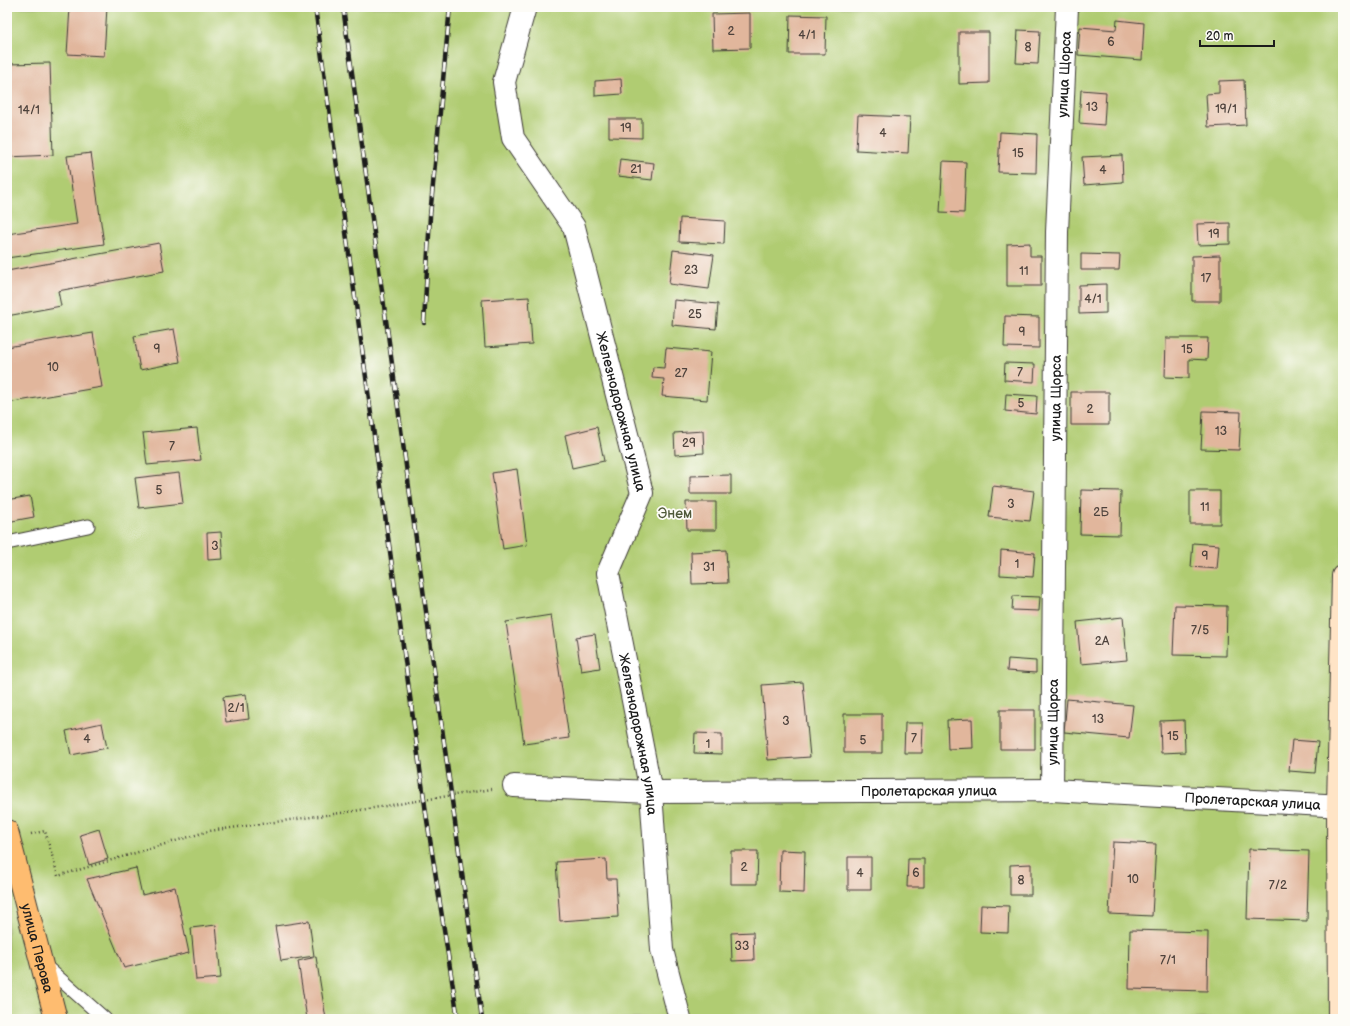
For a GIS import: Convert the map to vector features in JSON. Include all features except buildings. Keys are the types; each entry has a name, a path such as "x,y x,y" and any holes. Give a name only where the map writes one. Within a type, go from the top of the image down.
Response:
{"highway":[{"name":"улица Перова","path":"8,835 56,1019"}],"street":[{"name":"Железнодорожная улица","path":"525,7 504,82 513,138 574,227 642,493 608,573 651,792 662,950 680,1019"},
{"name":"улица Щорса","path":"1052,790 1057,232 1067,7"},
{"path":"1339,1019 1343,576"},
{"name":"Пролетарская улица","path":"514,786 651,792 1052,790 1341,806"}],"lane":[{"path":"7,543 88,526"},
{"path":"42,964 105,1019"}],"path":[{"path":"8,835 45,831 58,876 209,831 348,812 514,786"}],"green space":[{"name":"Энем","path":"7,7 1343,7 1343,1019 7,1019"}],"railway":[{"path":"315,7 427,820 458,1019"},
{"path":"343,7 482,1019"},
{"path":"424,323 430,216 450,7"}]}
